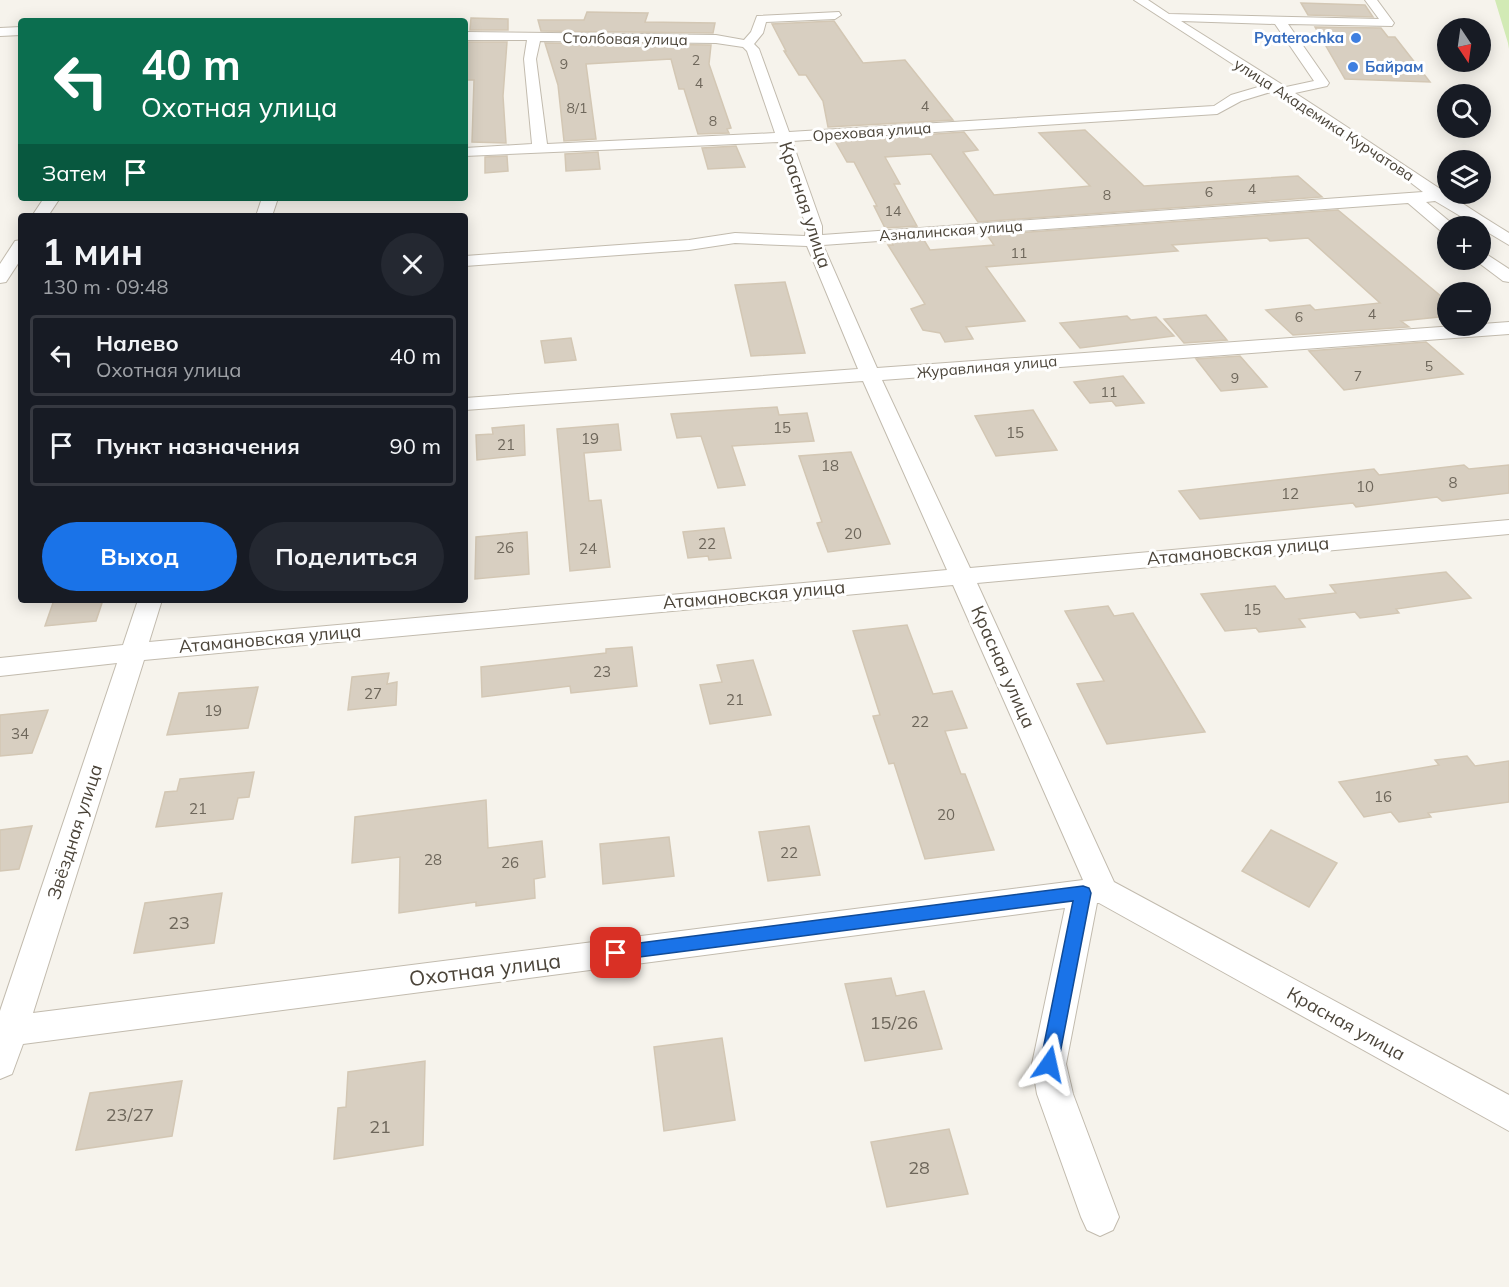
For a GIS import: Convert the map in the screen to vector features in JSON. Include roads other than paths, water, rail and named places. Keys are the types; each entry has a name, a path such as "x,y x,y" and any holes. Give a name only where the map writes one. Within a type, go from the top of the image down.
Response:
{"street":[{"name":"улица Академика Курчатова","path":"1140,0 1389,159 1437,195"},
{"path":"1165,17 1210,14 1279,20 1388,23 1371,0"},
{"path":"747,44 757,33 761,19 835,15"},
{"name":"Ореховая улица","path":"468,153 784,137 1218,110 1236,98 1322,83 1279,20"},
{"path":"0,32 18,31"},
{"name":"Столбовая улица","path":"468,36 716,39 747,44"},
{"path":"534,38 530,59 540,148"},
{"name":"Красная улица","path":"747,44 753,49 814,226 813,241 871,376 962,575 1093,891 1509,1112"},
{"name":"Азналинская улица","path":"468,261 689,245 735,238 813,241 1437,196"},
{"path":"1412,198 1437,219"},
{"name":"улица Академика Курчатова","path":"1451,204 1509,240"},
{"path":"0,243 18,243"},
{"path":"0,278 18,248"},
{"path":"1491,263 1509,277"},
{"name":"Журавлиная улица","path":"468,404 1509,328"},
{"name":"Атамановская улица","path":"0,667 134,652 962,575 1509,527"},
{"name":"Звёздная улица","path":"0,1063 149,603"},
{"path":"1093,891 1049,1064 1054,1094 1100,1217"},
{"name":"Охотная улица","path":"9,1031 1093,891"}],"place":[{"name":"Pyaterochka","path":"1356,38"},
{"name":"Байрам","path":"1353,67"}]}
